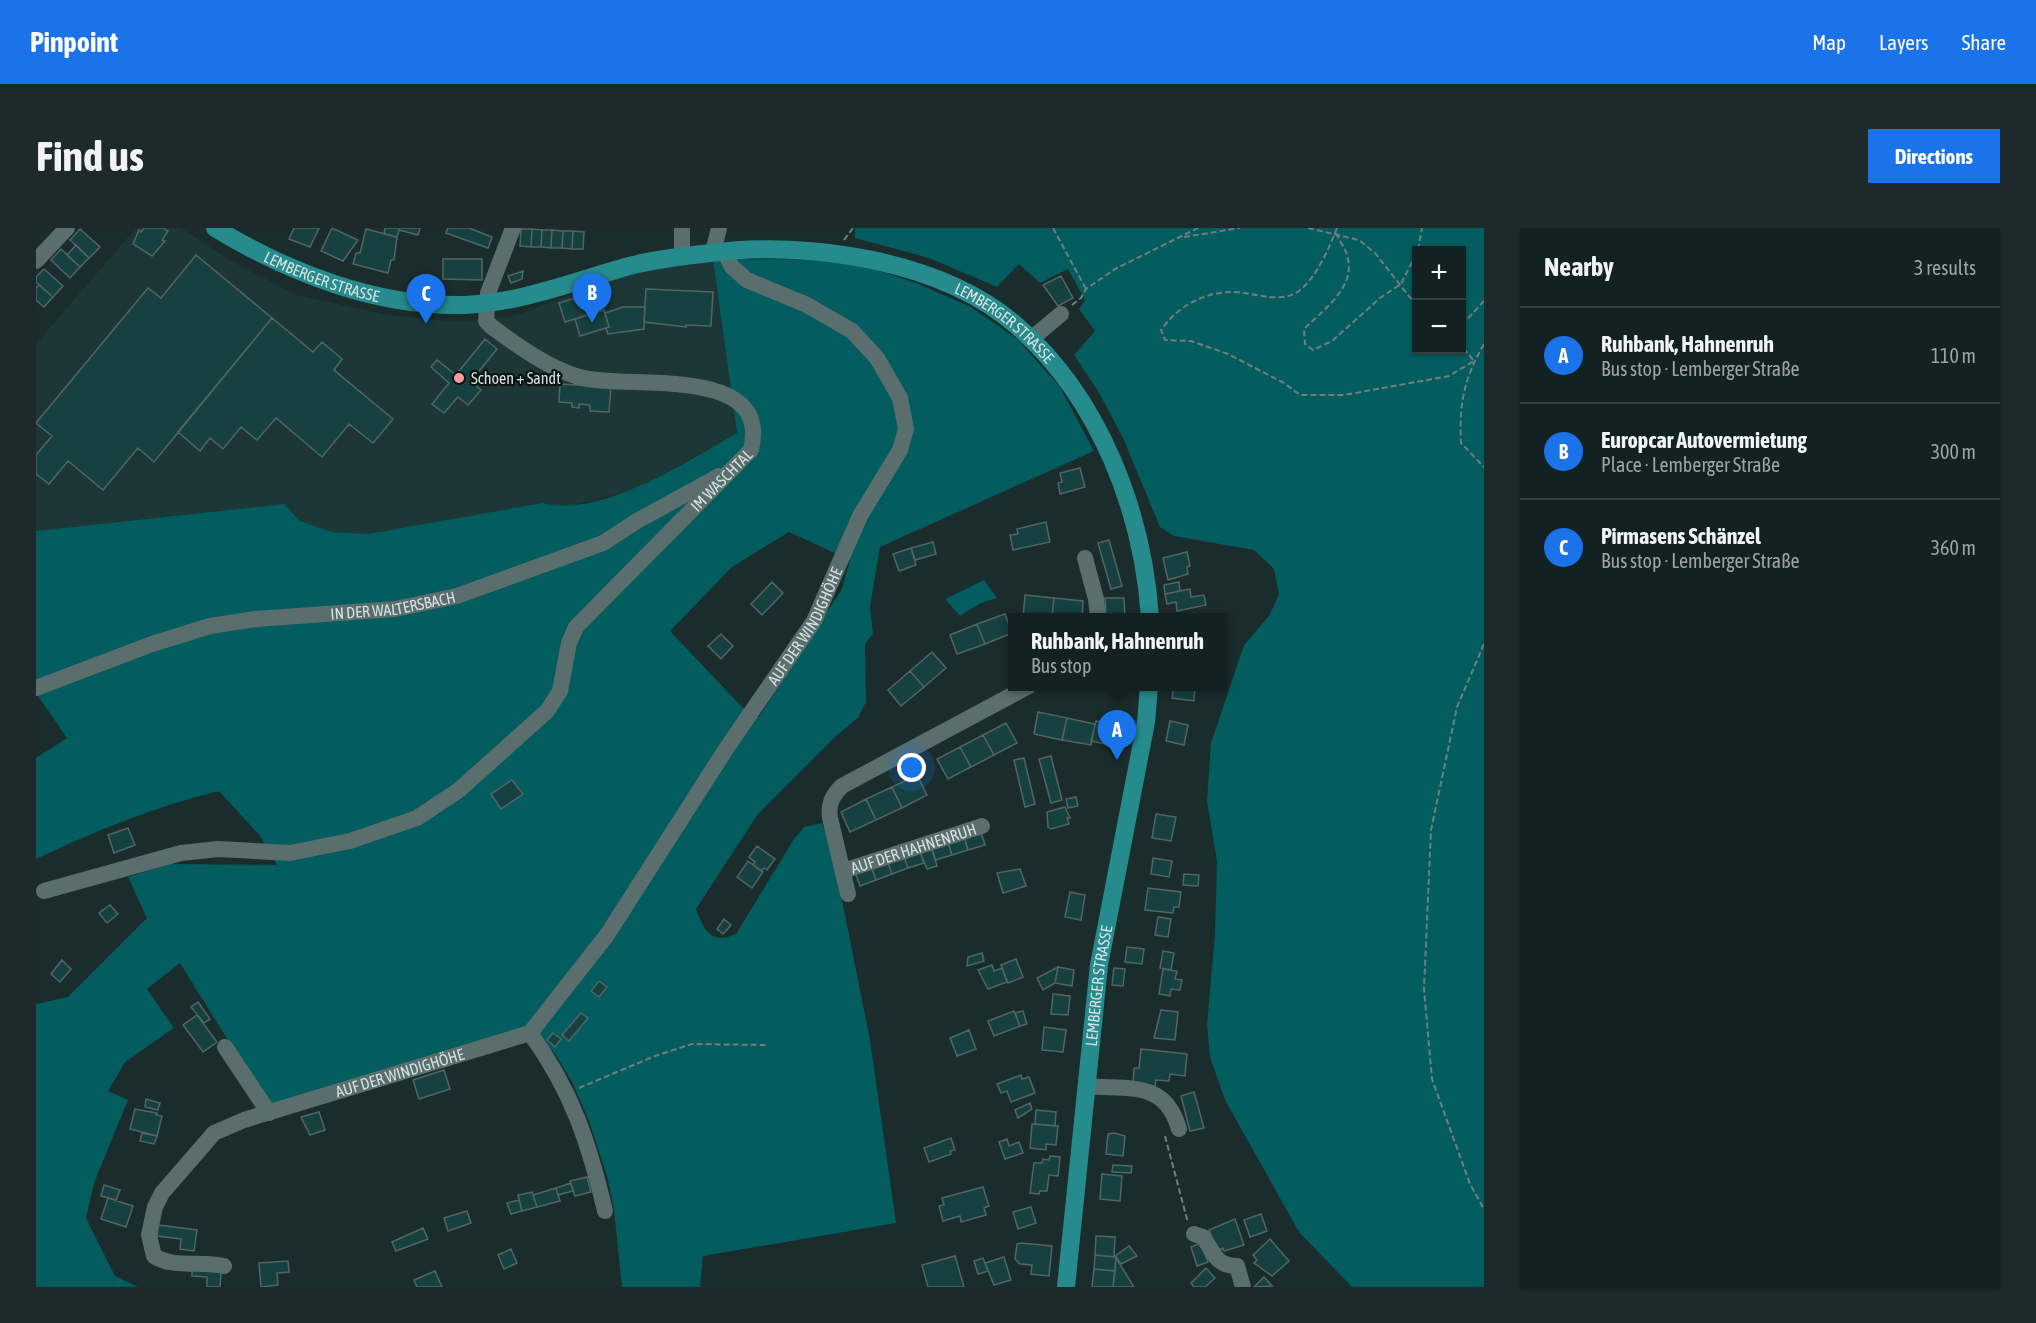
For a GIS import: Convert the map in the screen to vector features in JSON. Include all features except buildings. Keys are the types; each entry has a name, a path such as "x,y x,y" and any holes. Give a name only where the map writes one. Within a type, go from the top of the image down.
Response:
{"main road":[{"name":"LEMBERGER STRASSE","path":"215,228 262,254 353,289 436,305 486,304 521,298 630,266 718,252 819,253 900,268 943,283 982,302 1016,325 1031,339 1076,394 1115,470 1129,504 1141,550 1149,613"},
{"name":"LEMBERGER STRASSE","path":"1066,1287 1099,966 1146,722 1149,691"}],"street":[{"path":"36,261 67,228"},
{"path":"486,304 513,228"},
{"path":"682,228 682,257"},
{"path":"718,252 719,228"},
{"name":"AUF DER WINDIGHÖHE","path":"224,1266 209,1263 165,1262 154,1256 149,1235 155,1207 162,1192 214,1133 234,1124 530,1033 607,935 726,749 814,621 860,516 900,450 906,429 900,398 877,358 852,331 807,305 747,280 718,252"},
{"name":"IM WASCHTAL","path":"44,891 102,873 182,853 218,849 290,853 350,841 417,818 459,790 547,711 560,691 568,643 576,627 751,450 754,438 753,424 740,402 720,392 685,384 601,380 562,371 492,327 486,321 486,304"},
{"path":"1031,339 1060,314"},
{"name":"IN DER WALTERSBACH","path":"36,688 143,647 210,626 256,619 395,609 457,596 603,543 637,520 733,469"},
{"path":"1085,558 1097,613"},
{"name":"AUF DER HAHNENRUH","path":"848,894 830,818 831,799 842,786 1021,691"},
{"name":"AUF DER HAHNENRUH","path":"843,871 982,826"},
{"path":"530,1033 568,1093 586,1142 605,1212"},
{"path":"225,1047 269,1113"},
{"path":"1087,1086 1145,1091 1158,1095 1174,1112 1171,1129"},
{"path":"1194,1234 1203,1237 1215,1258 1221,1263 1237,1266 1243,1287"}],"path":[{"path":"1053,228 1086,289"},
{"path":"1060,314 1081,298 1086,289 1115,269 1198,228"},
{"path":"1182,237 1240,228"},
{"path":"1308,228 1336,229 1359,240 1375,253 1412,300"},
{"path":"1418,246 1422,228"},
{"path":"1336,229 1349,259 1347,279 1340,294 1304,329 1305,345 1313,350 1332,341 1380,298 1401,284 1412,262"},
{"path":"1336,229 1326,253 1299,291 1280,297 1242,292 1208,296 1186,305 1170,317 1161,330 1165,340 1191,341 1228,354 1284,383 1300,395 1344,395 1449,376 1474,361"},
{"path":"1466,320 1484,301"},
{"path":"1484,344 1474,361 1459,408 1461,443 1484,467"},
{"path":"1466,352 1474,361"},
{"path":"1484,644 1457,707 1431,830 1424,989 1432,1079 1470,1184 1484,1209"},
{"path":"568,1093 655,1056 692,1044 768,1045"},
{"path":"1171,1129 1187,1222 1194,1234"}],"shaded area":[{"path":"136,228 181,228 231,261 297,295 388,315 459,322 514,316 622,275 713,259 737,433 639,488 562,508 542,503 368,534 332,532 300,521 284,504 36,531 36,344"},
{"path":"855,228 1484,228 1484,1287 1352,1287 1299,1232 1225,1100 1210,1057 1207,1025 1215,933 1217,861 1207,801 1211,743 1244,645 1269,616 1279,595 1274,569 1254,550 1174,536 1160,527 1123,438 1098,391 1074,355 1095,331 1079,309 1085,300 1068,269 1040,283 1019,264 997,287 929,258 855,238"},
{"path":"713,259 847,260 916,283 971,307 1017,339 1060,387 1094,451 880,547 870,607 873,634 865,644 866,702 858,718 836,736 758,814 696,909 710,934 720,938 736,934 794,839 804,827 822,823 833,855 870,1040 896,1223 703,1256 700,1287 622,1287 614,1209 607,1176 589,1121 572,1082 542,1037 526,1030 270,1108 180,963 147,989 174,1028 125,1062 108,1091 128,1100 94,1183 86,1218 115,1276 138,1287 36,1287 36,1004 68,997 147,918 128,877 170,864 277,865 260,836 219,791 126,820 36,859 36,758 67,738 36,693 36,531 284,504 300,521 332,532 368,534 542,503 566,505 591,502 617,495 669,472 737,433","holes":["789,532 850,560 842,589 759,717 742,707 670,631 732,567"]},
{"path":"984,580 997,598 981,603 960,616 945,599"}],"place":[{"name":"Europcar Autovermietung","path":"592,323"},
{"name":"Pirmasens Schänzel","path":"426,324"},
{"name":"Schoen + Sandt","path":"459,378"},
{"name":"Ruhbank, Hahnenruh","path":"1117,760"}]}
